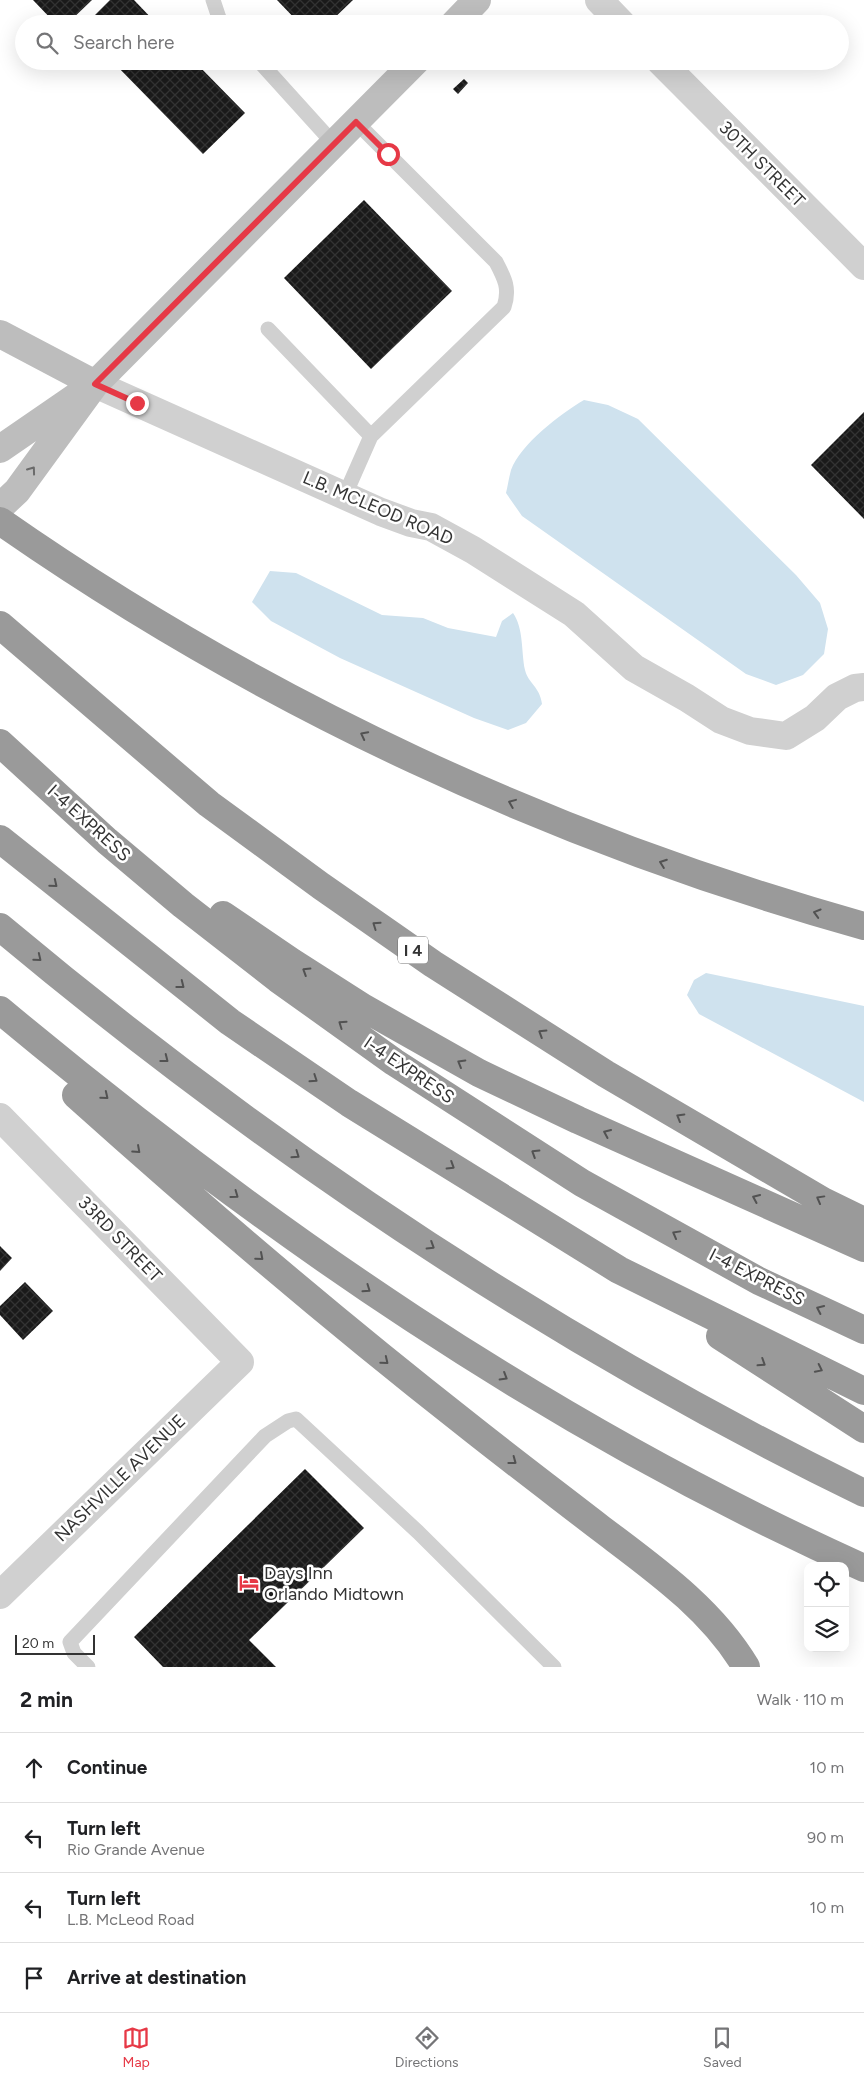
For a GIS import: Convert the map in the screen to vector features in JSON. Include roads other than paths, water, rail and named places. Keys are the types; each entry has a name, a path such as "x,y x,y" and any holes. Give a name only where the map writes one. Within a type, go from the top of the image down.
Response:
{"highway":[{"path":"0,521 129,607 196,647 261,683 404,755 498,797 652,859 789,905 864,926"},
{"name":"I 4","path":"0,625 209,804 320,886 433,964 606,1074 823,1201 864,1221"},
{"name":"I-4 EXPRESS","path":"0,743 107,841 183,905 278,979 394,1062 582,1183 759,1281 864,1330"},
{"path":"32,772 110,834 212,907 292,962 413,1036 479,1073 578,1120 864,1248"},
{"path":"0,839 230,1022 349,1103 619,1270 864,1429"},
{"path":"0,927 184,1073 293,1153 416,1237 593,1346 748,1432 864,1493"},
{"path":"0,1010 120,1108 221,1185 433,1333 557,1408 662,1467 808,1543 864,1568"},
{"path":"0,1021 103,1119 313,1303 502,1453 676,1586 720,1632 746,1667"},
{"path":"619,1270 864,1391"}],"street":[{"path":"463,15 477,0"},
{"path":"599,0 613,15"},
{"path":"0,507 17,491 95,384 407,70"},
{"name":"30TH STREET","path":"669,70 864,266"},
{"name":"L.B. MCLEOD ROAD","path":"0,334 95,384 410,524 431,527 474,550 574,614 634,668 721,720 742,728 786,736 815,718 837,697 855,688 864,687"},
{"path":"0,449 95,384"},
{"name":"33RD STREET","path":"0,1117 240,1362"},
{"name":"NASHVILLE AVENUE","path":"0,1595 240,1362"}],"lane":[{"path":"213,0 218,15"},
{"path":"267,70 334,144"},
{"path":"344,495 371,436 504,307 508,296 506,280 496,262 356,122"},
{"path":"268,329 371,436"},
{"path":"88,1667 74,1653 70,1642 265,1436 288,1421 296,1419 418,1532 554,1667"}],"water":[{"path":"584,400 608,405 638,419 796,575 820,603 828,629 824,654 803,675 776,685 746,674 522,516 506,493 511,470 516,460 542,430"},
{"path":"270,571 296,573 382,615 423,618 448,628 496,637 502,621 513,613 521,633 525,670 539,693 542,704 526,723 508,730 474,718 340,658 271,621 252,602"},
{"path":"706,973 864,1006 864,1102 699,1014 687,995 694,980"}],"place":[{"name":"Days Inn Orlando Midtown","path":"249,1583"}]}
